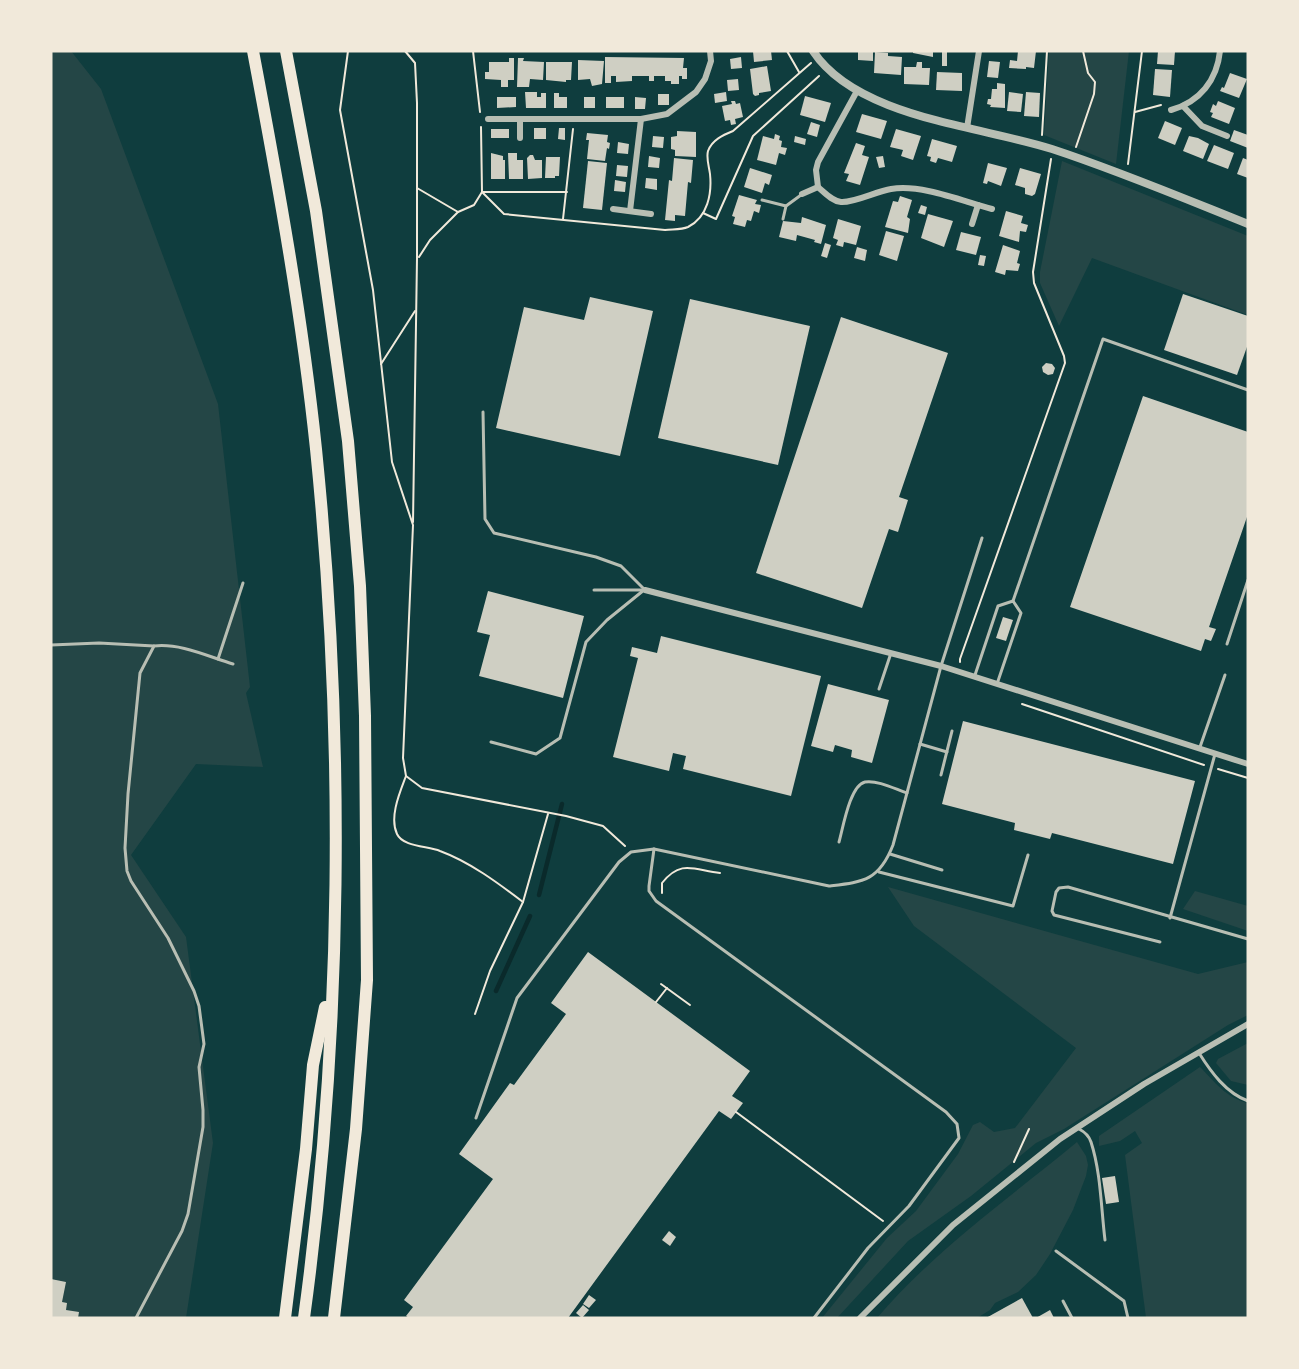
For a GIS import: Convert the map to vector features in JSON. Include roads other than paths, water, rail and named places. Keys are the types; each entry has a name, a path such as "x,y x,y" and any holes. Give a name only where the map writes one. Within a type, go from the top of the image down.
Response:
{"highway":[{"path":"253,51 284,215 317,459 333,709 336,820 333,968 322,1159 304,1318"},
{"path":"286,51 316,211 348,441 360,586 367,980 356,1129 334,1318"},
{"path":"285,1318 306,1149 313,1065 333,968"}],"street":[{"path":"489,119 641,119 667,114 696,92 705,79 711,61 710,51"},
{"path":"813,51 827,68 857,91 884,105 1046,148 1127,176 1248,224"},
{"path":"967,128 979,51"},
{"path":"1171,110 1183,106 1204,91 1217,68 1220,51"},
{"path":"857,91 816,170 818,187 827,195 841,202 892,189 912,188 992,209"},
{"path":"1183,106 1202,126 1227,136"},
{"path":"520,119 520,138"},
{"path":"630,211 641,119"},
{"path":"802,194 818,187"},
{"path":"972,224 978,205"},
{"path":"613,209 651,214"},
{"path":"645,590 940,666 1248,764"},
{"path":"860,1318 953,1225 1060,1139 1144,1084 1248,1024"}],"lane":[{"path":"783,219 786,207 802,194"},
{"path":"762,200 786,207"},
{"path":"1013,601 1103,339 1248,390"},
{"path":"483,412 484,519 494,533 596,557 621,566 645,590"},
{"path":"476,1118 517,998 619,862 632,852 654,849 829,886 855,882 879,872 890,854 940,666 982,538"},
{"path":"1227,644 1248,580"},
{"path":"218,659 243,583"},
{"path":"594,590 645,590"},
{"path":"491,742 536,754 560,738 586,642 607,621 645,590"},
{"path":"974,677 998,606 1013,601"},
{"path":"997,684 1021,613 1013,601"},
{"path":"51,645 99,643 181,648 232,664"},
{"path":"136,1318 182,1232 188,1214 203,1118 199,1068 204,1038 194,991 168,938 131,881 127,871 125,848 128,794 140,673 154,646"},
{"path":"879,689 891,653"},
{"path":"1199,749 1225,675"},
{"path":"941,775 952,731"},
{"path":"920,744 947,752"},
{"path":"1170,918 1215,753"},
{"path":"839,842 850,800 857,786 864,782 875,783 907,793"},
{"path":"654,849 649,891 656,901 946,1112 957,1124 959,1138 909,1206 868,1248 814,1318"},
{"path":"890,854 942,870"},
{"path":"879,872 1013,906 1028,855"},
{"path":"1160,942 1054,915 1052,911 1056,892 1059,888 1068,887 1248,939"},
{"path":"1199,1052 1205,1064 1223,1085 1238,1098 1248,1101"},
{"path":"1078,1128 1085,1132 1090,1141 1096,1166 1105,1239"},
{"path":"1056,1251 1124,1301 1128,1318"},
{"path":"1063,1301 1072,1318"}],"waterway":[{"path":"539,895 562,804"},
{"path":"496,991 530,916"}]}
